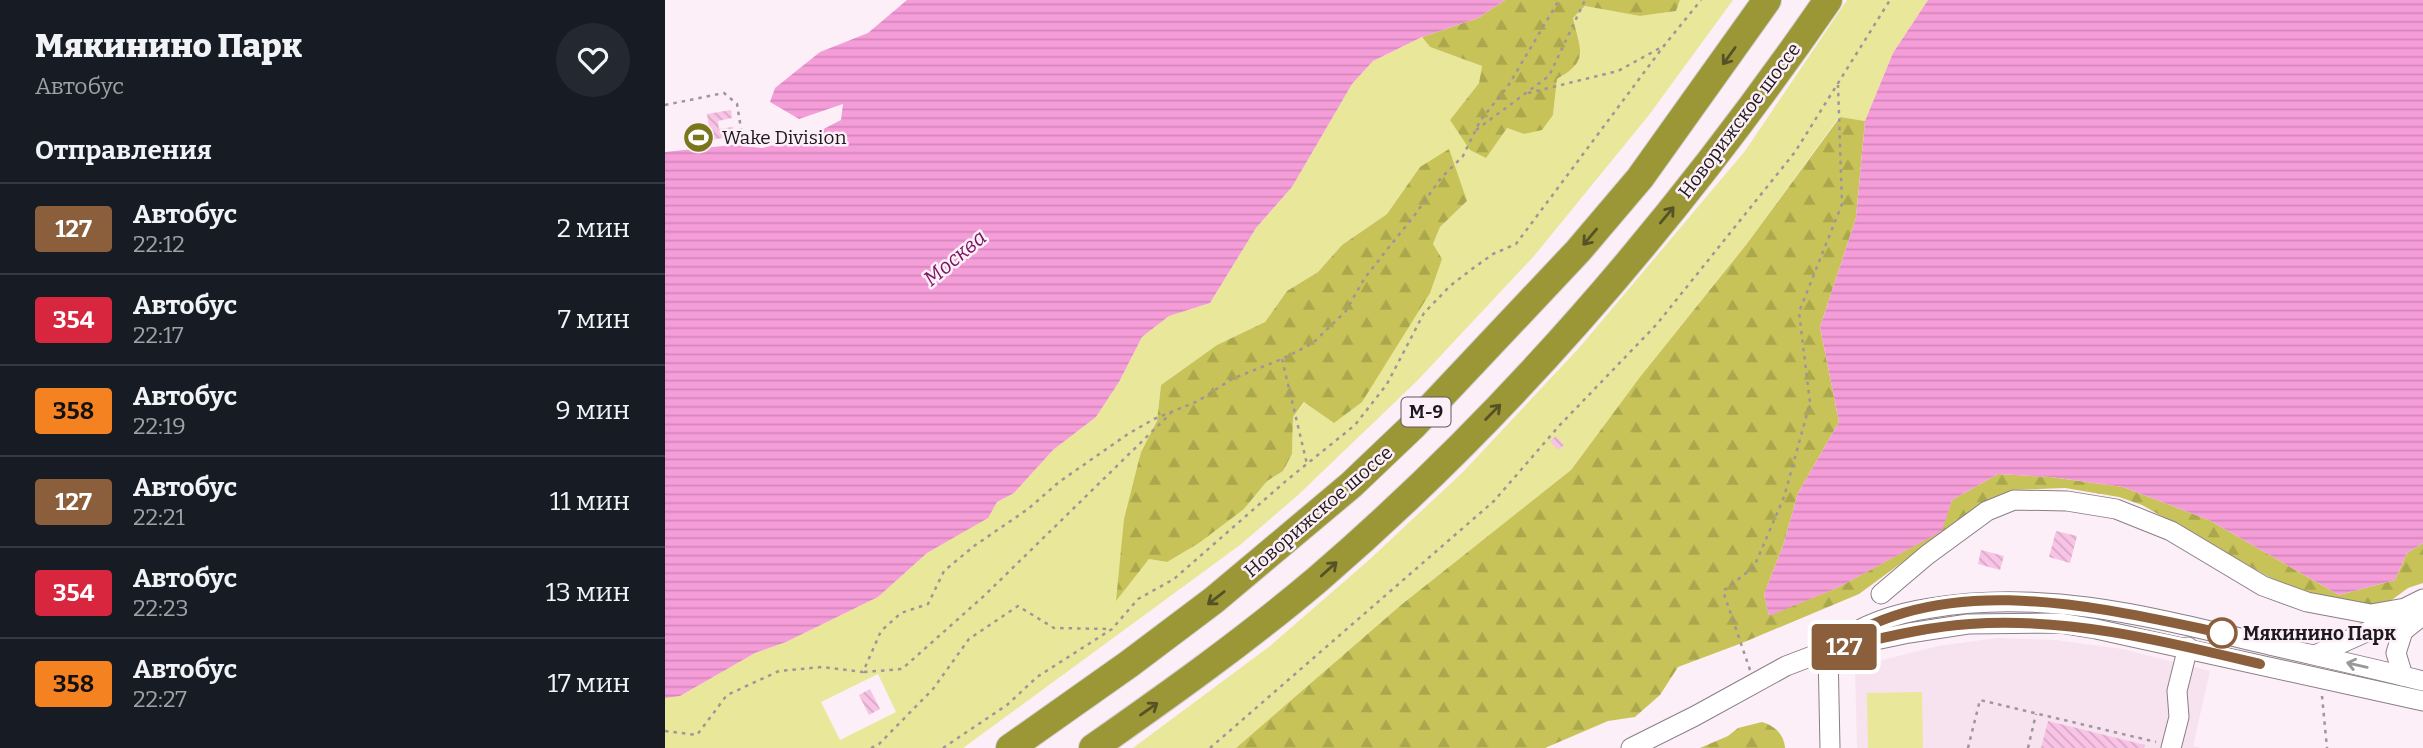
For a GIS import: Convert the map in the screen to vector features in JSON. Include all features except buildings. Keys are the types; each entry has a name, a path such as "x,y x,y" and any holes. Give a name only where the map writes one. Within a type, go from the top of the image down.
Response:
{"highway":[{"name":"Новорижское шоссе","path":"1010,748 1214,600 1351,485 1414,425 1578,251 1640,178 1767,0"},
{"name":"Новорижское шоссе","path":"1093,748 1243,640 1318,579 1420,484 1516,388 1623,268 1727,141 1828,0"}],"street":[{"path":"1881,594 1927,555 1987,512 2014,499 2067,501 2131,514 2171,531 2263,586 2307,602 2371,614 2405,608 2423,599"},
{"path":"1828,650 1852,632 1902,613 1966,602 2018,600 2100,608 2423,681"},
{"path":"2315,655 2423,606"},
{"path":"2403,676 2396,653 2403,631 2423,615"},
{"path":"1631,748 1786,666 1828,650 1968,624 2014,622 2096,629 2188,647 2423,701"},
{"path":"2171,747 2179,717 2177,691 2188,647"},
{"path":"1828,650 1831,748"}],"path":[{"path":"863,671 881,631 901,612 928,604 944,571 974,546 1028,509 1059,482 1154,419 1198,401 1232,379 1282,359 1313,342 1346,311 1364,279 1388,247 1441,178 1463,156 1479,121 1508,86 1559,0"},
{"path":"1475,131 1549,76 1585,0"},
{"path":"943,748 1007,705 1037,677 1112,629 1138,599 1174,579 1355,425 1387,384 1424,313 1441,295 1493,254 1516,244 1701,0"},
{"path":"1210,748 1494,501 1559,426 1657,324 1795,152 1890,0"},
{"path":"1524,94 1618,71 1663,47"},
{"path":"1754,684 1723,591 1754,567 1784,497 1810,403 1799,312 1842,204 1838,85"},
{"path":"665,105 723,93 737,104 743,141"},
{"path":"1282,359 1307,464"},
{"path":"665,731 697,735 727,695 779,671 822,667 863,671 902,669 985,595 1174,411"},
{"path":"871,748 879,744 933,689 969,639 1018,606 1054,628 1112,629"},
{"path":"2321,686 2327,748"},
{"path":"1968,748 1980,700 2171,747"},
{"path":"2028,748 2037,713"}],"shaded area":[{"path":"1680,0 1733,0 1649,115 1534,256 1418,380 1297,496 1240,545 963,748 665,748 665,698 680,696 755,653 786,642 878,597 927,553 987,518 997,502 1014,493 1053,450 1096,417 1119,382 1142,337 1169,316 1210,303 1256,228 1292,187 1352,84 1373,61 1422,37 1430,47 1482,66 1479,83 1450,120 1507,128 1524,134 1553,115 1557,79 1574,66 1580,53 1573,18 1586,6 1640,16 1676,11","holes":["1420,167 1467,201 1440,227 1433,244 1293,417 1292,454 1283,471 1267,481 1244,509 1167,562 1149,559 1117,599 1141,452 1157,421 1161,385 1217,345 1265,322 1287,291 1318,272 1342,245 1387,214","878,674 896,712 840,740 821,702"]},
{"path":"1847,0 1928,0 1893,53 1865,121 1839,117 1746,245 1640,377 1571,470 1401,605 1236,748 1133,748 1270,646 1369,560 1463,472 1579,348 1745,151"},
{"path":"1998,638 2055,640 2122,649 2210,671 2193,746 2201,748 1857,748 1855,667 1938,646"},
{"path":"1922,692 1923,748 1868,748 1867,693"}],"green space":[{"path":"1505,0 1680,0 1676,11 1640,16 1585,6 1573,18 1580,54 1574,66 1557,79 1553,115 1542,130 1524,134 1507,128 1486,158 1470,150 1450,120 1479,83 1482,66 1430,47 1422,37 1478,18"},
{"path":"1840,117 1865,121 1856,218 1820,327 1839,422 1798,493 1783,546 1764,594 1769,615 1839,587 1941,531 1952,500 1998,474 2051,477 2123,487 2209,520 2339,595 2395,580 2407,553 2423,543 2423,583 2408,588 2389,602 2359,606 2301,595 2142,505 2119,497 2065,488 2011,490 1953,525 1859,594 1678,667 1660,695 1635,717 1608,721 1545,748 1236,748 1401,605 1571,470 1640,377 1746,245"},
{"path":"1449,149 1467,201 1440,227 1433,244 1442,259 1430,293 1362,402 1334,423 1304,402 1293,417 1292,454 1283,471 1267,481 1244,509 1199,543 1167,562 1149,559 1116,601 1124,519 1141,452 1157,421 1161,385 1217,345 1265,322 1287,291 1318,272 1342,245 1387,214 1420,167"},
{"path":"1762,722 1778,731 1785,748 1700,748 1728,736 1738,728"}],"water":[{"name":"Москва","path":"907,0 1505,0 1478,18 1422,37 1373,61 1352,84 1292,187 1256,228 1210,303 1169,316 1142,337 1119,382 1096,417 1053,450 1014,493 997,502 988,518 927,553 878,597 786,642 755,653 680,696 665,698 665,152 733,145 762,148 808,137 841,120 843,104 799,119 770,102 775,88 820,52 868,33"},
{"path":"1928,0 2423,0 2423,543 2407,553 2395,580 2339,595 2209,520 2123,487 2051,477 1998,474 1952,500 1942,531 1839,587 1769,616 1764,594 1783,546 1798,493 1839,422 1820,327 1856,218 1865,121 1893,53"}],"bus line":[{"name":"127","path":"2222,633 2062,603 2018,600 1966,602 1902,613 1852,632 1828,650 1968,624 2014,622 2096,629 2260,664"}],"place":[{"name":"Wake Division","path":"699,137"},
{"name":"Мякинино Парк","path":"2222,633"}]}
